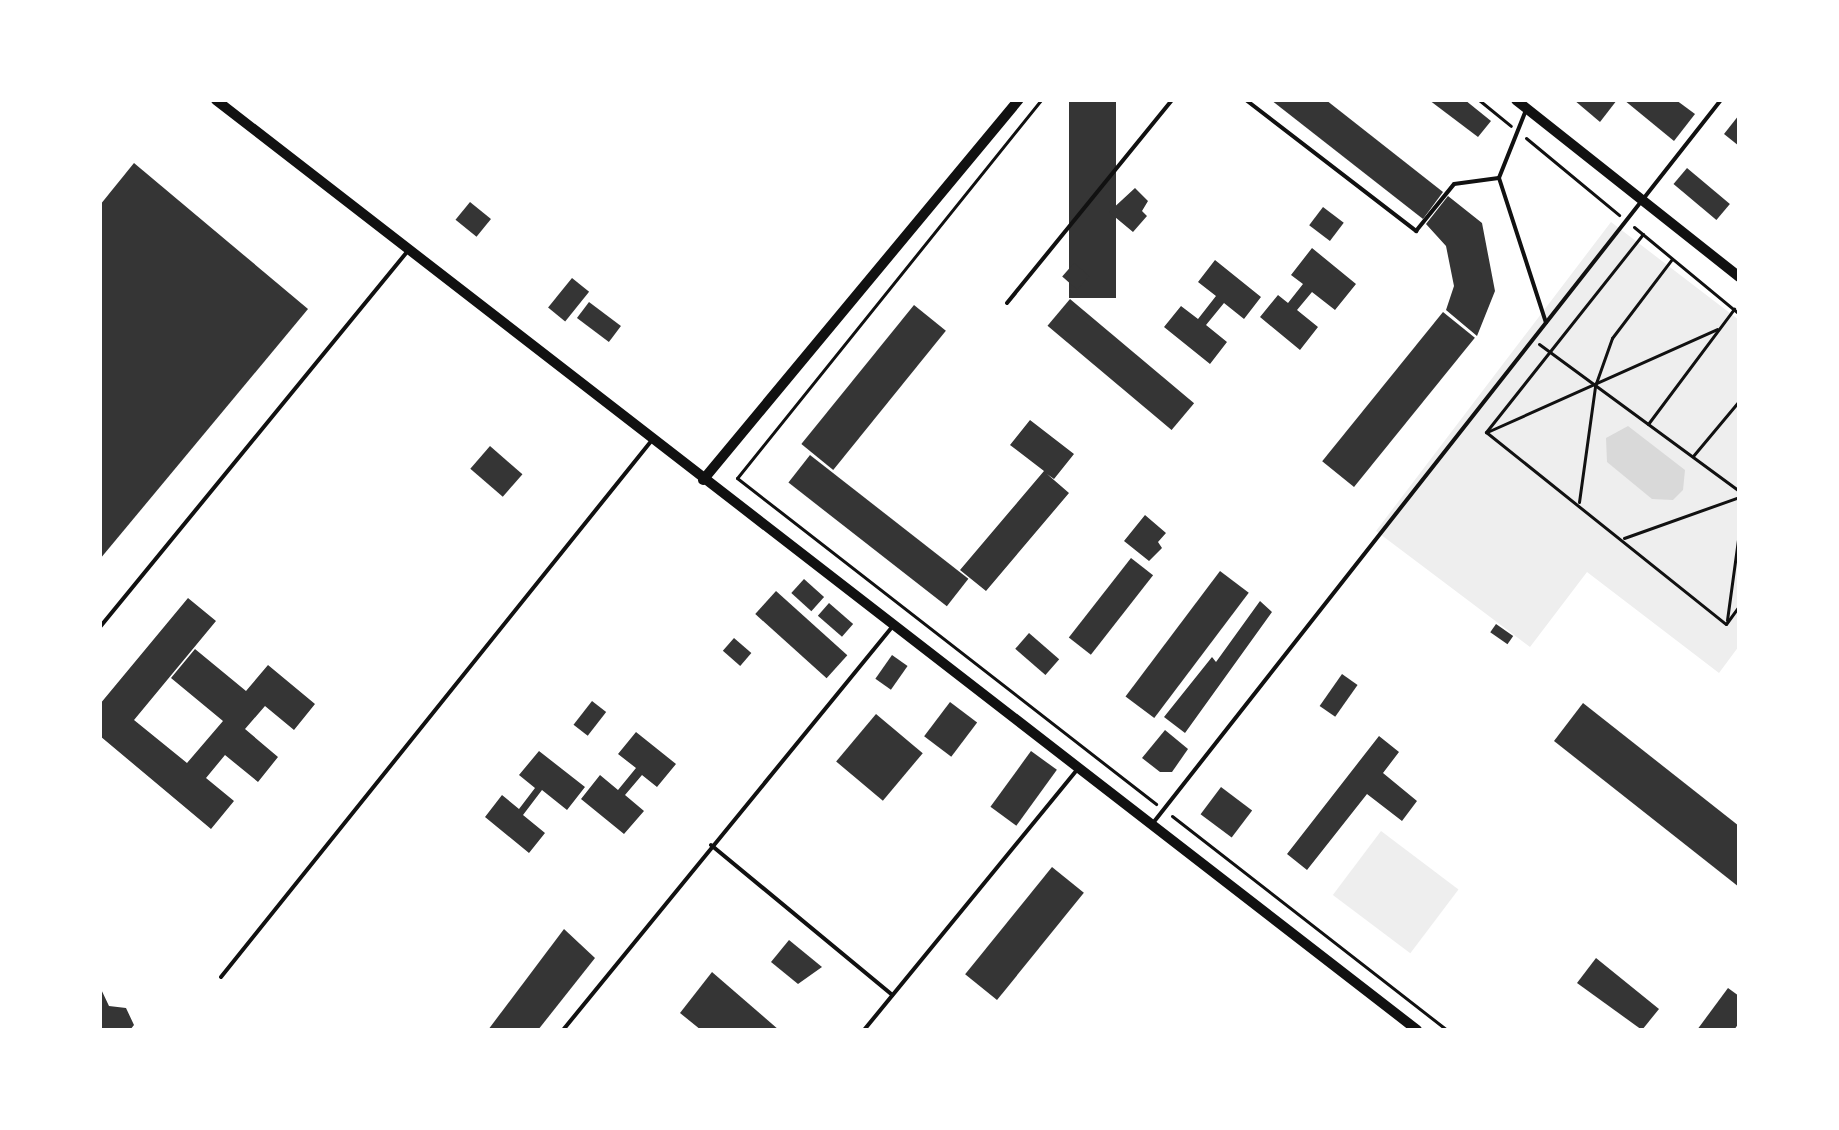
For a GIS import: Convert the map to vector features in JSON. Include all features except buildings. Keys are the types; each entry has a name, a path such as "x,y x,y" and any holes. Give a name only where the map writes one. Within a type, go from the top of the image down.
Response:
{"street":[{"path":"216,100 407,252 1153,823 1417,1030"},
{"path":"703,480 1019,100"},
{"path":"1516,100 1739,277"}],"lane":[{"path":"1007,303 1172,100"},
{"path":"1246,100 1416,231 1454,184 1499,178"},
{"path":"1153,823 1546,323 1645,202 1721,100"},
{"path":"1527,108 1499,178 1546,323"},
{"path":"100,627 407,252"},
{"path":"221,977 652,440"},
{"path":"563,1030 893,625"},
{"path":"864,1030 1079,767"},
{"path":"711,845 892,995"}],"path":[{"path":"1041,100 737,478 1447,1030"},
{"path":"1479,100 1739,314"},
{"path":"1486,432 1643,234"},
{"path":"1579,502 1595,386 1612,338 1672,259"},
{"path":"1648,424 1734,309"},
{"path":"1486,432 1717,329"},
{"path":"1534,339 1693,456 1739,494 1624,538"},
{"path":"1693,456 1739,401"},
{"path":"1486,432 1579,502 1726,624"},
{"path":"1726,624 1739,532"},
{"path":"1726,624 1739,606"}],"shaded area":[{"path":"1611,222 1739,320 1739,646 1719,673 1587,572 1530,647 1376,531"},
{"path":"1628,426 1685,470 1683,490 1673,500 1652,499 1607,462 1606,438"},
{"path":"1381,831 1458,889 1410,953 1333,895"}]}
